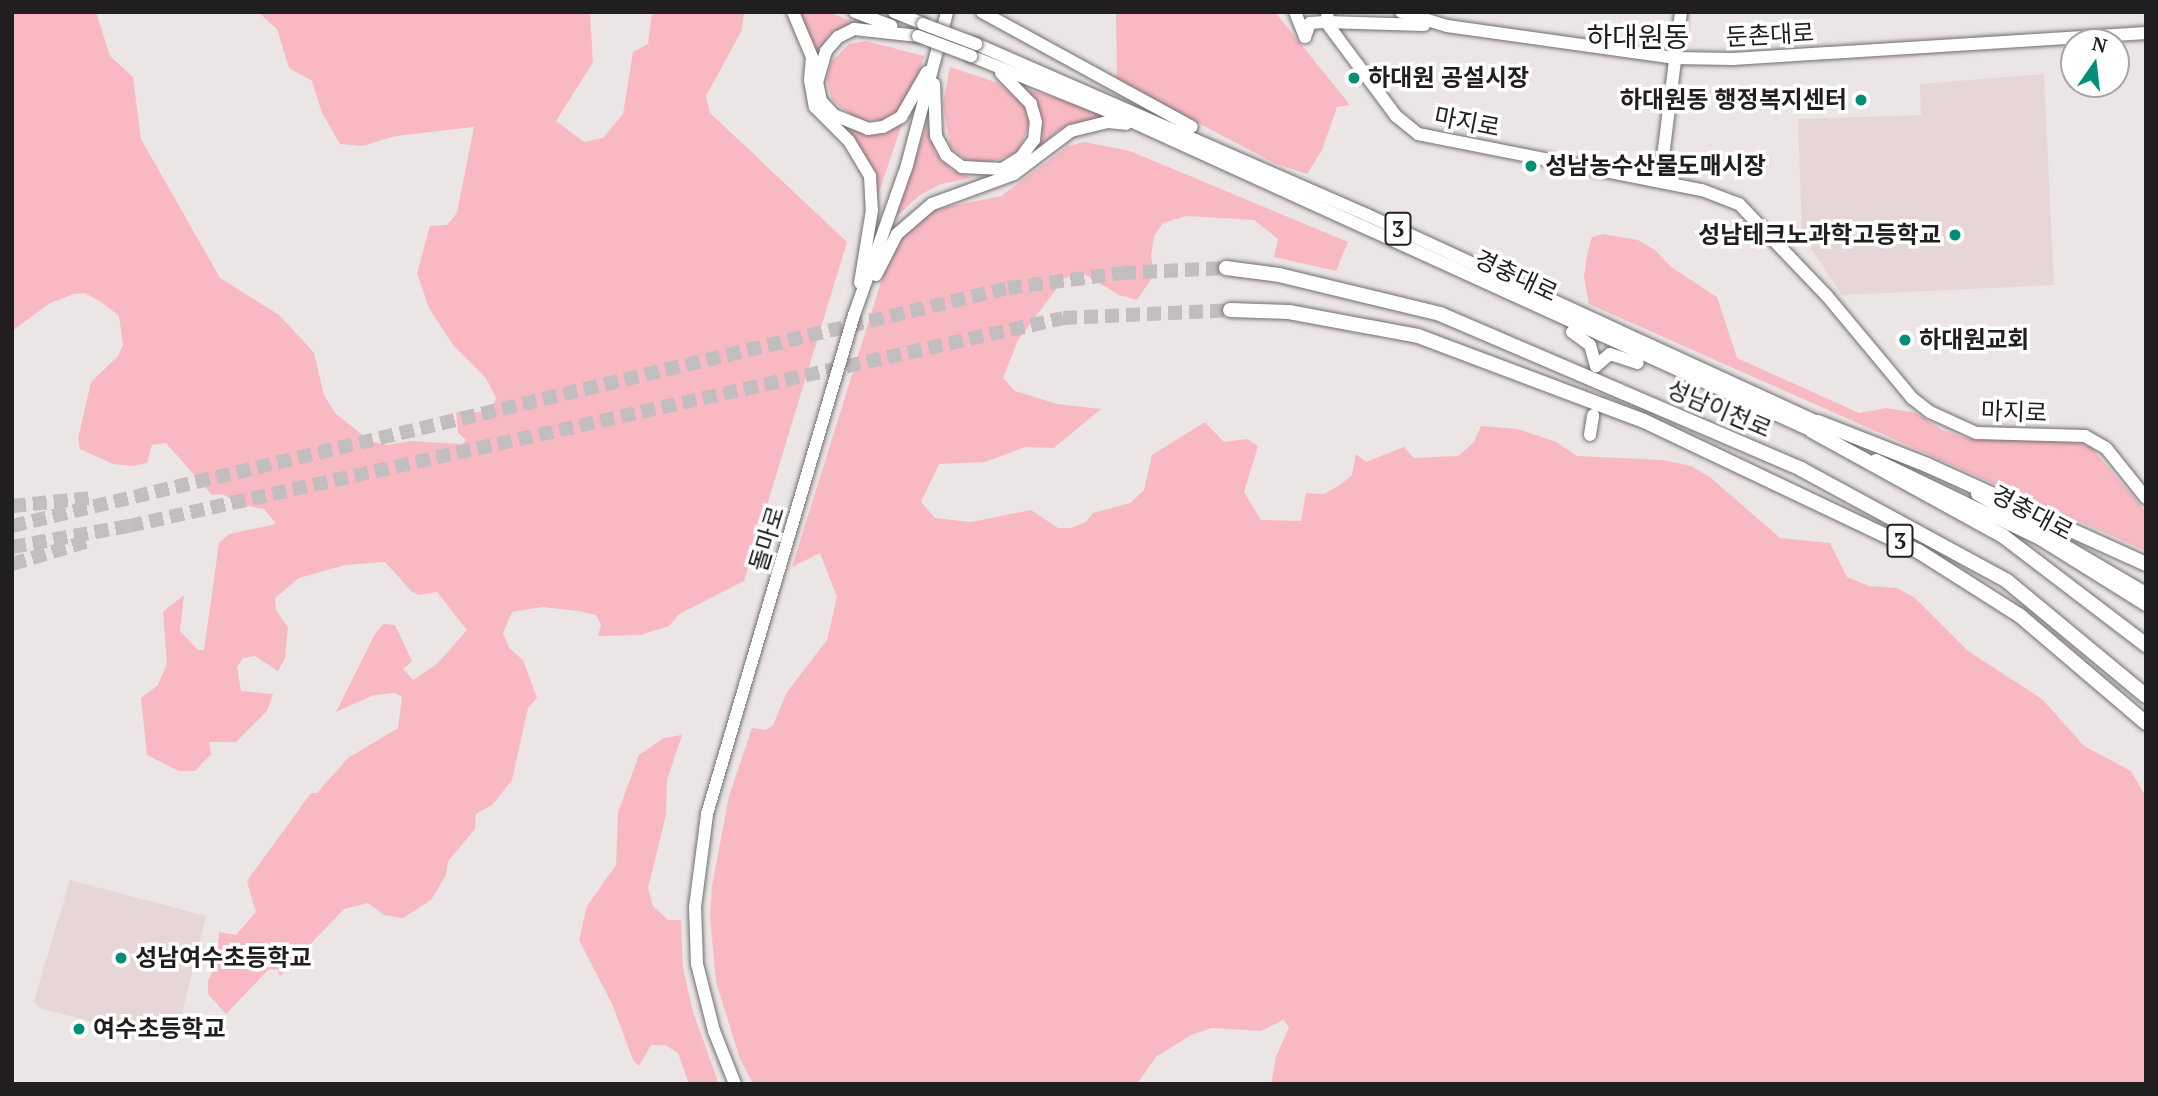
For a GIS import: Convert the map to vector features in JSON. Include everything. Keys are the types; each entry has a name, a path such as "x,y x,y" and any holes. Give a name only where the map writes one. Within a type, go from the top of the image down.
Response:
{"highway":[{"name":"성남이천로","path":"1226,268 1279,275 1440,314 1801,469 2007,581 2146,696"},
{"name":"성남이천로","path":"1230,310 1289,312 1418,336 1644,421 1918,551 2019,615 2146,723"},
{"path":"1815,427 1927,465 2146,565"},
{"path":"1815,427 1957,507 2012,542 2146,645"}],"main road":[{"path":"793,12 813,57 810,80 815,107 849,141 870,176 872,210 854,315"},
{"name":"경충대로","path":"855,12 921,30 974,50 1367,215 1815,427 2040,539 2146,605"},
{"name":"경충대로","path":"894,12 921,30"},
{"name":"돌마로","path":"735,1084 714,1031 697,964 695,906 705,827 723,752 854,315 907,165 947,12"},
{"path":"982,12 1146,105 1367,215"},
{"path":"1295,12 1305,37 1310,23 1327,17"},
{"path":"1306,12 1327,17 1447,26"},
{"name":"둔촌대로","path":"1401,12 1447,26 1674,58 1733,60 2146,33"},
{"path":"1660,181 1681,12"},
{"name":"마지로","path":"1327,17 1396,116 1418,134 1660,181 1739,204 1827,296 1912,398 1930,412 1976,433 2085,436 2105,448 2146,498"},
{"path":"921,30 854,29 838,37 820,65 817,82 821,101 850,125 883,127 901,117 934,59"},
{"path":"934,59 933,117 946,155 962,167 1002,169 1021,157 1034,140 1031,104 1007,77 974,50"},
{"name":"경충대로","path":"974,50 1710,387 1815,427 1980,496 2146,593"},
{"path":"854,315 897,234 932,204 1014,174 1071,131 1108,122 1154,132"},
{"path":"1540,310 1590,345 1596,366 1604,356 1618,355 1710,387"},
{"path":"1590,435 1593,415"}],"shaded area":[{"path":"12,12 96,12 110,56 133,77 141,139 220,278 279,315 306,344 314,353 324,395 335,413 370,441 387,445 410,441 462,444 466,440 458,433 456,412 491,412 496,398 486,378 453,345 429,308 417,273 430,226 447,225 457,213 474,127 396,136 362,146 340,144 322,113 312,81 289,68 277,29 258,12 590,13 593,62 556,121 584,142 603,138 623,114 633,52 648,44 652,12 744,12 742,30 706,96 710,113 847,242 744,581 679,614 669,626 640,635 598,636 601,625 596,615 578,611 542,607 512,612 503,633 509,648 523,660 537,698 528,708 512,780 492,805 476,814 475,829 448,861 446,875 431,900 403,918 384,915 368,903 344,909 280,976 277,969 268,970 226,1014 208,994 208,981 217,963 219,932 236,935 256,912 247,882 311,793 317,793 348,758 398,728 402,697 395,693 374,695 336,712 375,634 383,624 395,625 412,661 403,669 413,680 437,664 467,630 437,592 419,595 412,592 385,562 345,565 299,578 275,598 276,610 288,627 285,658 278,671 255,656 243,658 237,667 241,691 273,694 267,711 236,742 209,742 211,754 195,771 179,771 147,755 141,698 158,685 167,663 163,612 184,595 180,631 198,650 204,650 219,543 229,534 276,524 264,509 237,504 223,494 212,495 166,443 152,445 147,463 133,466 113,464 80,449 78,439 91,382 118,356 123,345 119,316 101,302 85,293 74,294 50,303 12,331"},
{"path":"798,12 829,12 854,22 829,35 815,58"},
{"path":"1116,12 1275,12 1350,105 1337,107 1322,150 1307,174 1274,163 1117,80"},
{"path":"866,41 924,56 911,101 887,121 855,118 832,100 827,80 831,62 849,44"},
{"path":"950,67 998,83 1026,106 1030,121 1019,152 984,165 965,159 950,146 943,104"},
{"path":"2044,74 2054,285 1842,295 1802,235 1798,119 1921,115 1920,84"},
{"path":"1026,89 1112,118 1057,131 1031,155 1041,131 1040,111"},
{"path":"904,118 875,204 870,167 862,150 842,130 890,131"},
{"path":"928,121 935,153 950,169 972,178 941,184 920,195 896,217"},
{"path":"1084,142 1130,151 1348,242 1336,271 1274,257 1278,239 1254,220 1186,216 1163,223 1154,236 1151,256 1154,275 1137,300 1119,295 1079,271 1064,279 1018,340 1003,378 1015,391 1057,404 1101,409 1054,448 1025,447 985,462 939,464 921,502 935,518 971,522 1031,510 1058,528 1071,528 1086,522 1093,513 1130,503 1144,490 1152,455 1205,422 1224,442 1247,439 1258,446 1244,492 1261,520 1301,521 1306,493 1324,494 1340,485 1352,475 1356,454 1366,462 1404,447 1414,458 1458,456 1474,442 1481,426 1518,429 1556,442 1577,456 1663,460 1691,466 1710,477 1780,538 1830,543 1847,577 1869,586 1897,588 1915,598 1968,651 2042,699 2084,746 2131,771 2146,797 2146,1084 1271,1084 1276,1057 1289,1027 1283,1020 1261,1031 1212,1028 1191,1035 1156,1057 1137,1084 753,1084 740,1059 716,982 710,917 712,886 729,796 752,728 766,730 773,725 787,692 827,640 837,597 820,553 792,567 881,282 900,239 932,210 1001,196 1068,146"},
{"path":"1603,234 1638,240 1655,250 1671,267 1717,297 1737,358 1859,413 1887,408 1916,413 1942,430 1969,439 2064,439 2090,446 2146,512 2146,551 1589,304 1584,277 1587,255 1592,237"},
{"path":"682,735 667,780 666,815 648,888 653,906 668,920 681,920 683,968 693,1012 719,1084 689,1084 678,1053 665,1045 651,1045 639,1066 633,1060 613,1006 579,940 587,906 616,865 618,812 639,755 664,738"},
{"name":"성남여수초등학교","path":"70,880 206,916 175,1043 39,1008 34,1001"}],"tunnel":[{"path":"12,526 1008,288 1122,273 1226,268"},
{"path":"12,547 129,526 1063,318 1230,310"},
{"path":"12,506 91,498"},
{"path":"12,564 92,540"}],"place":[{"name":"하대원 공설시장","path":"1354,78"},
{"name":"하대원동 행정복지센터","path":"1861,100"},
{"name":"성남농수산물도매시장","path":"1531,166"},
{"name":"성남테크노과학고등학교","path":"1955,235"},
{"name":"하대원교회","path":"1905,340"},
{"name":"성남여수초등학교","path":"121,958"},
{"name":"여수초등학교","path":"79,1029"}],"district":[{"name":"하대원동","path":"1638,37"}]}
